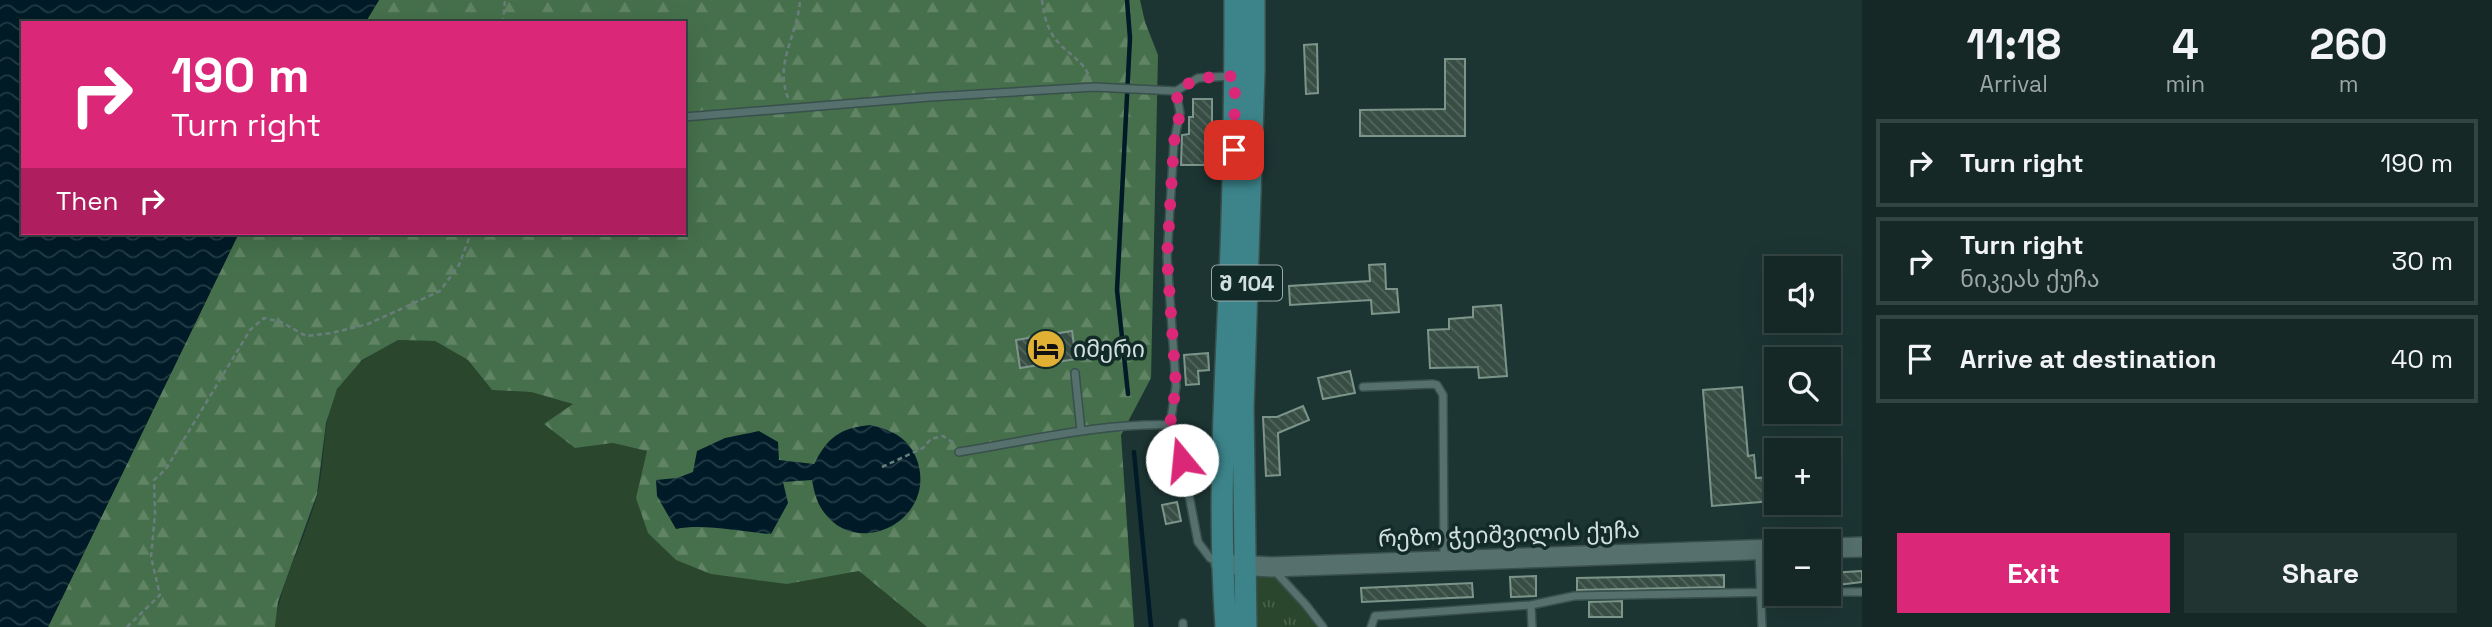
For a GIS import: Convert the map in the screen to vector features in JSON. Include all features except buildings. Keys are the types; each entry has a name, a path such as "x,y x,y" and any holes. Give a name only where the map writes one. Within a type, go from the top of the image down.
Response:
{"main road":[{"name":"შ 104","path":"1221,564 1223,405 1231,248 1235,0"},
{"name":"შ 104","path":"1244,567 1243,408 1254,0"},
{"path":"1841,548 1862,547"},
{"name":"რეზო ჭეიშვილის ქუჩა","path":"1221,564 1271,567 1764,550"},
{"path":"1221,564 1226,627"},
{"path":"1244,567 1246,627"}],"lane":[{"path":"686,117 1094,87 1176,91 1198,78 1235,76"},
{"path":"1170,425 1176,386 1167,257 1174,142 1180,113 1176,91"},
{"path":"1075,373 1082,431"},
{"path":"1363,387 1433,384 1437,385 1443,395 1444,561"},
{"path":"959,452 1082,431 1147,424 1170,425 1177,433 1198,542 1210,558 1221,564"},
{"path":"1271,567 1323,627"},
{"path":"1762,627 1764,578"},
{"path":"1371,627 1375,616 1531,605 1574,596 1762,592"},
{"path":"1841,592 1862,592"},
{"path":"1531,605 1532,627"}],"path":[{"path":"503,21 505,0"},
{"path":"792,108 783,84 786,54 800,0"},
{"path":"1042,0 1043,12 1056,40 1085,65 1094,87"},
{"path":"127,627 160,596 151,557 155,514 154,480 166,469 250,330 264,318 281,322 306,336 368,324 440,291 458,265 470,235"},
{"path":"882,467 923,448 931,439 943,436 957,446 959,452"}],"green space":[{"path":"379,0 1140,0 1158,55 1151,378 1121,435 1134,627 927,627 859,571 787,584 711,574 676,560 648,533 636,498 647,451 613,443 575,448 544,424 573,404 531,392 492,390 468,360 435,341 398,340 362,360 337,389 326,423 317,494 278,602 275,627 48,627 238,235 686,235 686,21 366,21"},
{"path":"398,340 435,341 468,360 492,390 531,392 574,404 575,448 613,443 648,451 787,584 859,571 927,627 275,627 282,593 317,495 328,416 337,390 355,367"},
{"path":"1244,567 1271,567 1318,622 1318,627 1246,627"}],"water":[{"path":"0,0 379,0 366,21 21,21 21,235 238,235 48,627 0,627"},
{"path":"870,425 886,430 906,442 918,463 920,484 915,502 904,517 890,527 872,533 855,532 838,525 823,511 812,480 783,482 788,503 771,534 710,527 676,529 657,496 656,480 677,478 693,472 697,451 725,438 759,431 778,442 779,460 814,464 824,447 836,436"}],"waterway":[{"path":"1127,0 1130,38 1117,290 1128,394"},
{"path":"1134,452 1151,627"}],"place":[{"name":"იმერი","path":"1046,349"}],"route":[{"path":"1182,460 1177,433 1170,425 1176,386 1167,257 1174,142 1180,113 1176,91 1198,78 1235,76 1234,150"}]}
